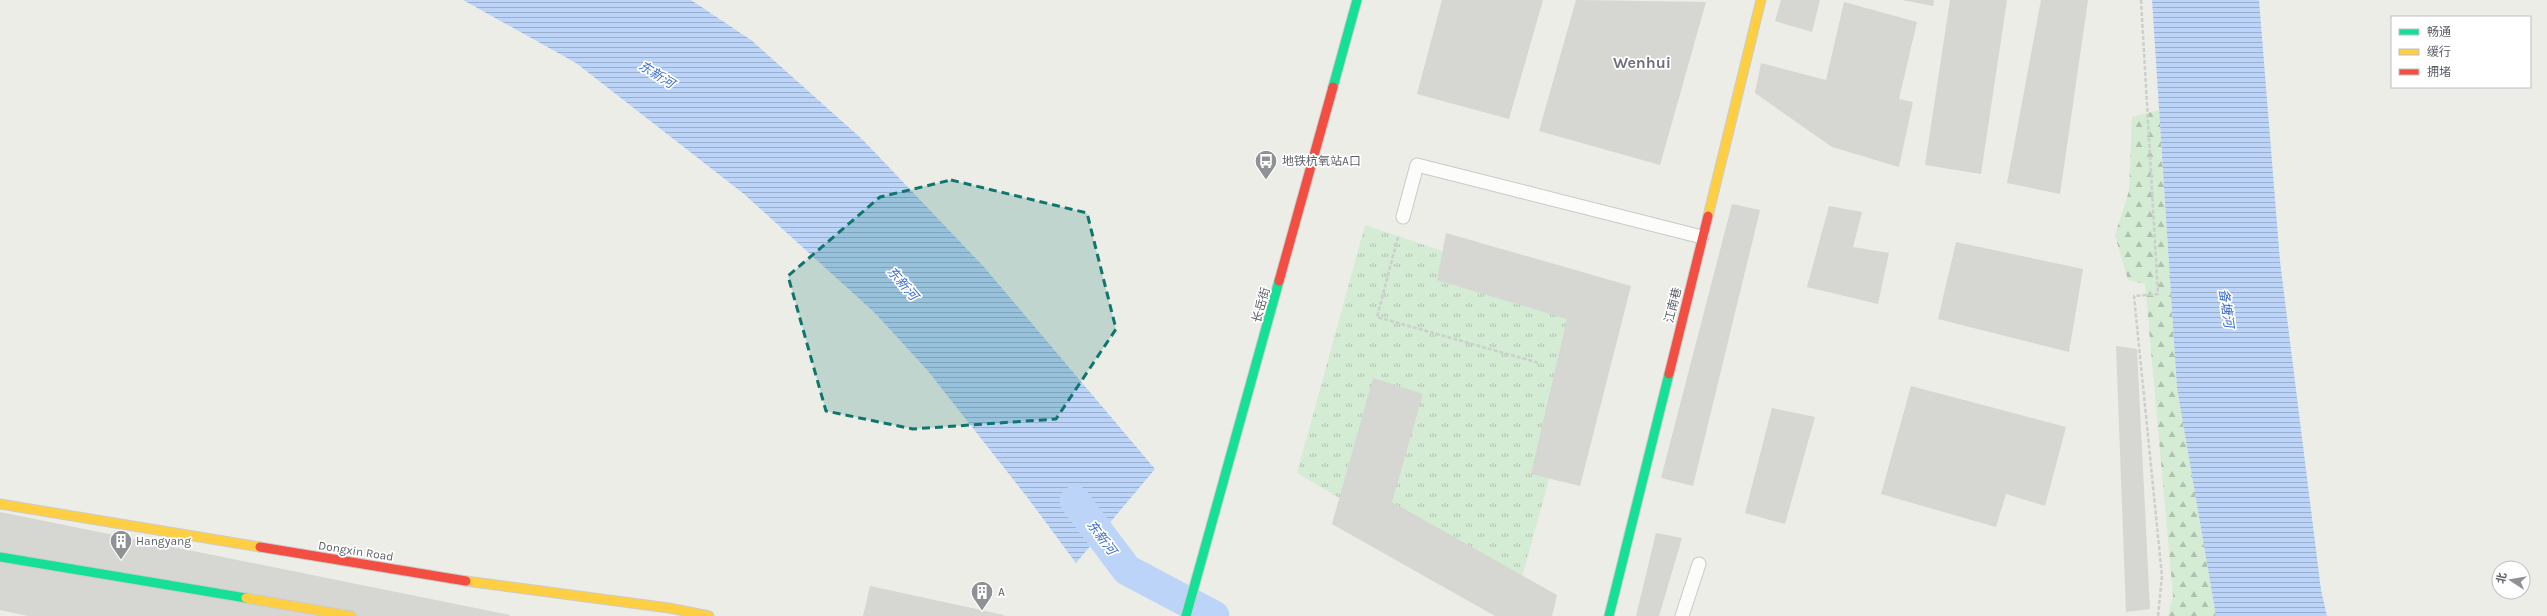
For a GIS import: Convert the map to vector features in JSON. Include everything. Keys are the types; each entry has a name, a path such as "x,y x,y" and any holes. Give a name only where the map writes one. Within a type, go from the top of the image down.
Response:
{"street":[{"name":"长岳街","path":"1186,616 1357,0"},
{"name":"江南巷","path":"1609,616 1761,0"},
{"name":"Dongxin Road","path":"0,504 465,581 668,608 709,616"},
{"path":"0,558 351,616"}],"lane":[{"path":"1403,217 1417,165 1702,237"},
{"path":"1682,616 1699,564"}],"path":[{"path":"2142,0 2158,294 2134,296 2162,576 2160,610 2158,616"},
{"path":"1403,217 1377,317 1539,364"}],"highlighted area":[{"path":"951,180 1087,213 1116,329 1056,419 913,429 826,411 788,276 880,197"}],"green space":[{"path":"2159,110 2177,388 2216,616 2168,616 2173,596 2145,284 2128,280 2115,235 2129,191 2132,117"},
{"path":"1365,225 1598,303 1515,602 1297,473"}],"water":[{"path":"463,0 691,0 751,40 863,140 984,267 1155,469 1076,563 1027,497 928,371 875,313 744,194 576,63"},
{"name":"备塘河","path":"2152,0 2259,0 2280,261 2321,590 2327,616 2216,616 2177,388"}],"building":[{"path":"1442,0 1543,0 1509,119 1417,94"},
{"path":"1576,0 1706,2 1660,165 1539,131"},
{"path":"1781,0 1820,0 1812,32 1775,21"},
{"path":"1902,0 1934,0 1933,6"},
{"path":"1950,0 2007,0 1981,174 1925,165"},
{"path":"2041,0 2088,0 2060,194 2007,183"},
{"path":"1844,2 1917,22 1899,99 1913,102 1899,167 1832,147 1755,93 1761,63 1826,80"},
{"path":"1732,204 1760,210 1693,486 1661,478"},
{"path":"1829,206 1862,212 1853,247 1889,253 1878,304 1807,287"},
{"path":"1446,233 1631,286 1580,486 1531,474 1567,319 1437,280"},
{"path":"1956,242 2083,269 2069,352 1938,319"},
{"path":"2116,346 2137,349 2150,609 2126,612"},
{"path":"1373,378 1423,394 1392,502 1557,595 1552,616 1495,616 1332,524"},
{"path":"1911,386 2066,427 2045,506 2006,494 1996,527 1881,494"},
{"path":"1772,408 1815,417 1785,524 1745,513"},
{"name":"Hangyang","path":"0,512 510,615 28,616 0,610"},
{"path":"1656,533 1682,538 1659,616 1636,616"},
{"path":"870,586 1004,615 1004,616 863,616"}],"waterway":[{"name":"东新河","path":"1075,501 1127,570 1214,616"}],"traffic: fast":[{"path":"1333,87 1357,0"},
{"path":"1186,616 1279,281"},
{"path":"1609,616 1669,374"},
{"path":"0,557 246,598"}],"traffic: slow":[{"path":"1708,216 1761,0"},
{"path":"0,504 260,547"},
{"path":"466,581 669,608 709,616"},
{"path":"246,598 351,616"}],"traffic: jam":[{"path":"1279,281 1333,87"},
{"path":"1669,374 1708,216"},
{"path":"260,547 466,581"}],"place":[{"name":"地铁杭氧站A口","path":"1266,180"},
{"name":"Hangyang","path":"121,560"},
{"name":"A","path":"982,612"}],"district":[{"name":"Wenhui","path":"1642,62"}]}
